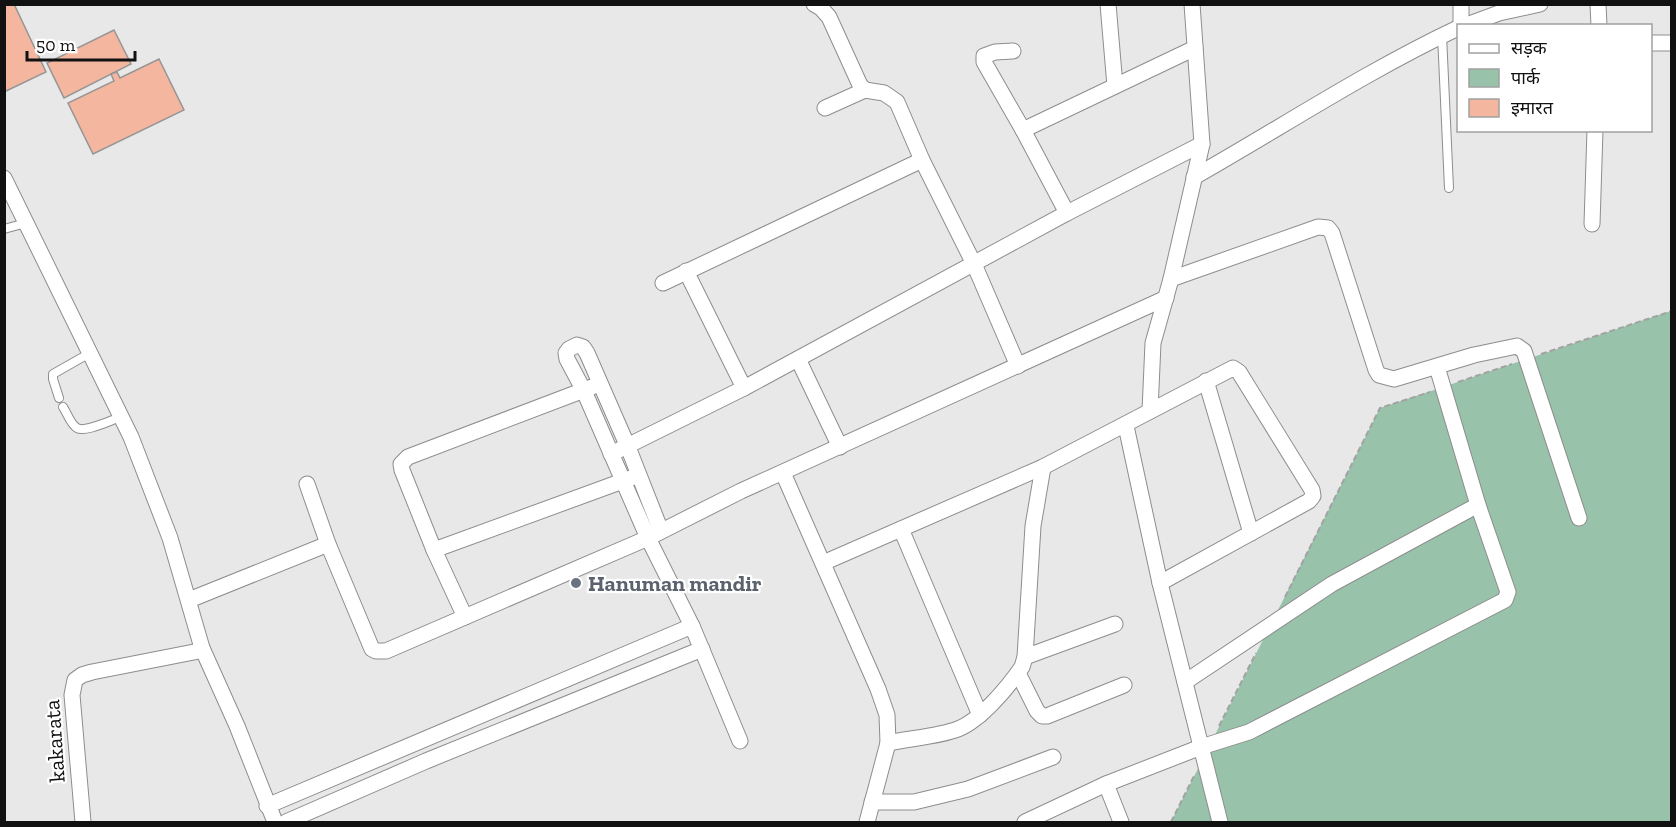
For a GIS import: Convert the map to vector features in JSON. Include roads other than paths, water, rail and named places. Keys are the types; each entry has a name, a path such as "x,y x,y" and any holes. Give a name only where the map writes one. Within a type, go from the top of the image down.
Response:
{"street":[{"path":"814,4 829,16 860,85 865,90"},
{"path":"1108,4 1115,86"},
{"path":"1150,411 1153,343 1171,279 1202,144 1192,4"},
{"path":"1461,4 1461,24"},
{"path":"1466,24 1504,9 1540,4"},
{"path":"1598,4 1599,24"},
{"path":"1194,177 1304,111 1457,28"},
{"path":"1652,43 1671,43"},
{"path":"1023,130 1195,48"},
{"path":"1013,51 989,54 983,58 1067,213"},
{"path":"825,108 865,90 884,93 897,102 922,160 974,264 1018,366"},
{"path":"1592,224 1595,132"},
{"path":"611,454 744,388 1067,213 1202,144"},
{"path":"663,283 922,160"},
{"path":"4,178 131,437 170,538 202,648 237,726 275,822"},
{"path":"1171,279 1318,227 1328,228 1332,233 1379,375 1394,379 1474,355 1517,346 1524,351 1579,518"},
{"path":"686,271 744,388"},
{"path":"307,484 328,544 372,649 386,651 655,535 741,491 1166,298"},
{"path":"655,535 623,481 584,391 567,359 566,353 577,345 583,348 639,475 655,535 740,741"},
{"path":"798,359 840,447"},
{"path":"1033,821 1106,784 1202,747 1249,732 1505,600 1508,592 1478,505 1437,367"},
{"path":"823,563 1043,467 1126,426 1233,368 1239,372 1312,490 1313,496 1309,501 1160,583"},
{"path":"1206,381 1251,533"},
{"path":"465,617 434,550 402,470 403,460 600,384"},
{"path":"1126,426 1160,583 1220,822"},
{"path":"888,742 956,729 980,715 1022,667 1025,657 1033,526 1043,467"},
{"path":"783,473 878,689 887,715 888,742 867,822"},
{"path":"434,550 639,475"},
{"path":"1185,682 1332,584 1478,505"},
{"path":"901,529 980,715"},
{"path":"189,600 328,544"},
{"path":"1025,657 1115,624"},
{"path":"267,806 692,626"},
{"name":"kakarata","path":"83,822 72,695 75,680 92,672 199,651 202,648"},
{"path":"286,822 426,761 702,649"},
{"path":"1018,673 1036,711 1041,716 1047,716 1124,685"},
{"path":"872,802 914,802 968,789 1053,757"},
{"path":"1106,784 1121,822"}],"lane":[{"path":"1442,35 1449,188"},
{"path":"4,230 26,223"},
{"path":"59,398 52,379 53,374 90,353"},
{"path":"63,407 74,426 79,429 86,429 121,417"}],"place":[{"name":"Hanuman mandir","path":"576,583"}]}
